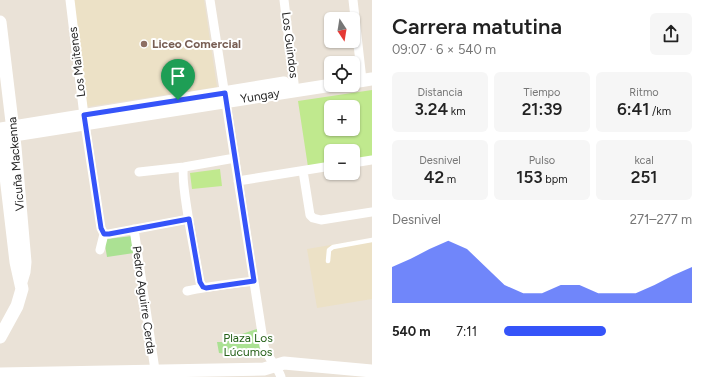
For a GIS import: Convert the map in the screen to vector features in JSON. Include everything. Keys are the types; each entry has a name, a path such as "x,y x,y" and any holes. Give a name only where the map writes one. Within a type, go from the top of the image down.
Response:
{"street":[{"name":"Los Maitenes","path":"70,0 84,119 101,228 104,234"},
{"path":"210,0 265,349 278,371"},
{"name":"Los Guindos","path":"284,0 295,86"},
{"path":"353,0 362,76"},
{"name":"Vicuña Mackenna","path":"0,22 9,129 25,262 21,282"},
{"name":"Yungay","path":"0,129 84,119 295,86 324,78"},
{"name":"Yungay","path":"295,86 324,85"},
{"name":"Vicuña Mackenna","path":"0,129 16,262 22,289 20,300 0,337"},
{"name":"Yungay","path":"1,143 9,129"},
{"path":"139,172 184,167 235,158"},
{"path":"360,162 372,160"},
{"path":"184,167 182,175 200,282 203,287"},
{"path":"238,181 324,167"},
{"path":"303,171 310,214 313,218 322,220 372,212"},
{"path":"100,250 104,234 189,219"},
{"name":"Pedro Aguirre Cerda","path":"134,229 148,373"},
{"path":"187,291 203,287 210,288 254,281"},
{"path":"278,371 280,364 288,363 372,371"},
{"path":"0,374 188,373 264,369 278,371"}],"lane":[{"path":"328,261 329,250 333,247 372,240"}],"shaded area":[{"name":"Liceo Comercial","path":"73,0 204,0 217,87 86,107"},
{"path":"372,238 372,299 317,308 307,249"}],"green space":[{"path":"372,90 372,157 360,159 360,144 324,144 324,164 308,167 298,101"},
{"path":"220,169 222,186 192,189 190,173"},
{"path":"132,236 134,253 107,257 105,245 107,239"},
{"name":"Plaza Los Lúcumos","path":"257,329 263,356 261,358 219,353 217,342 225,342 236,336"}],"place":[{"name":"Liceo Comercial","path":"144,44"}],"route":[{"path":"225,93 254,281 210,288 203,287 200,282 189,219 109,234 104,234 102,231 84,115 178,100 225,93"}]}
